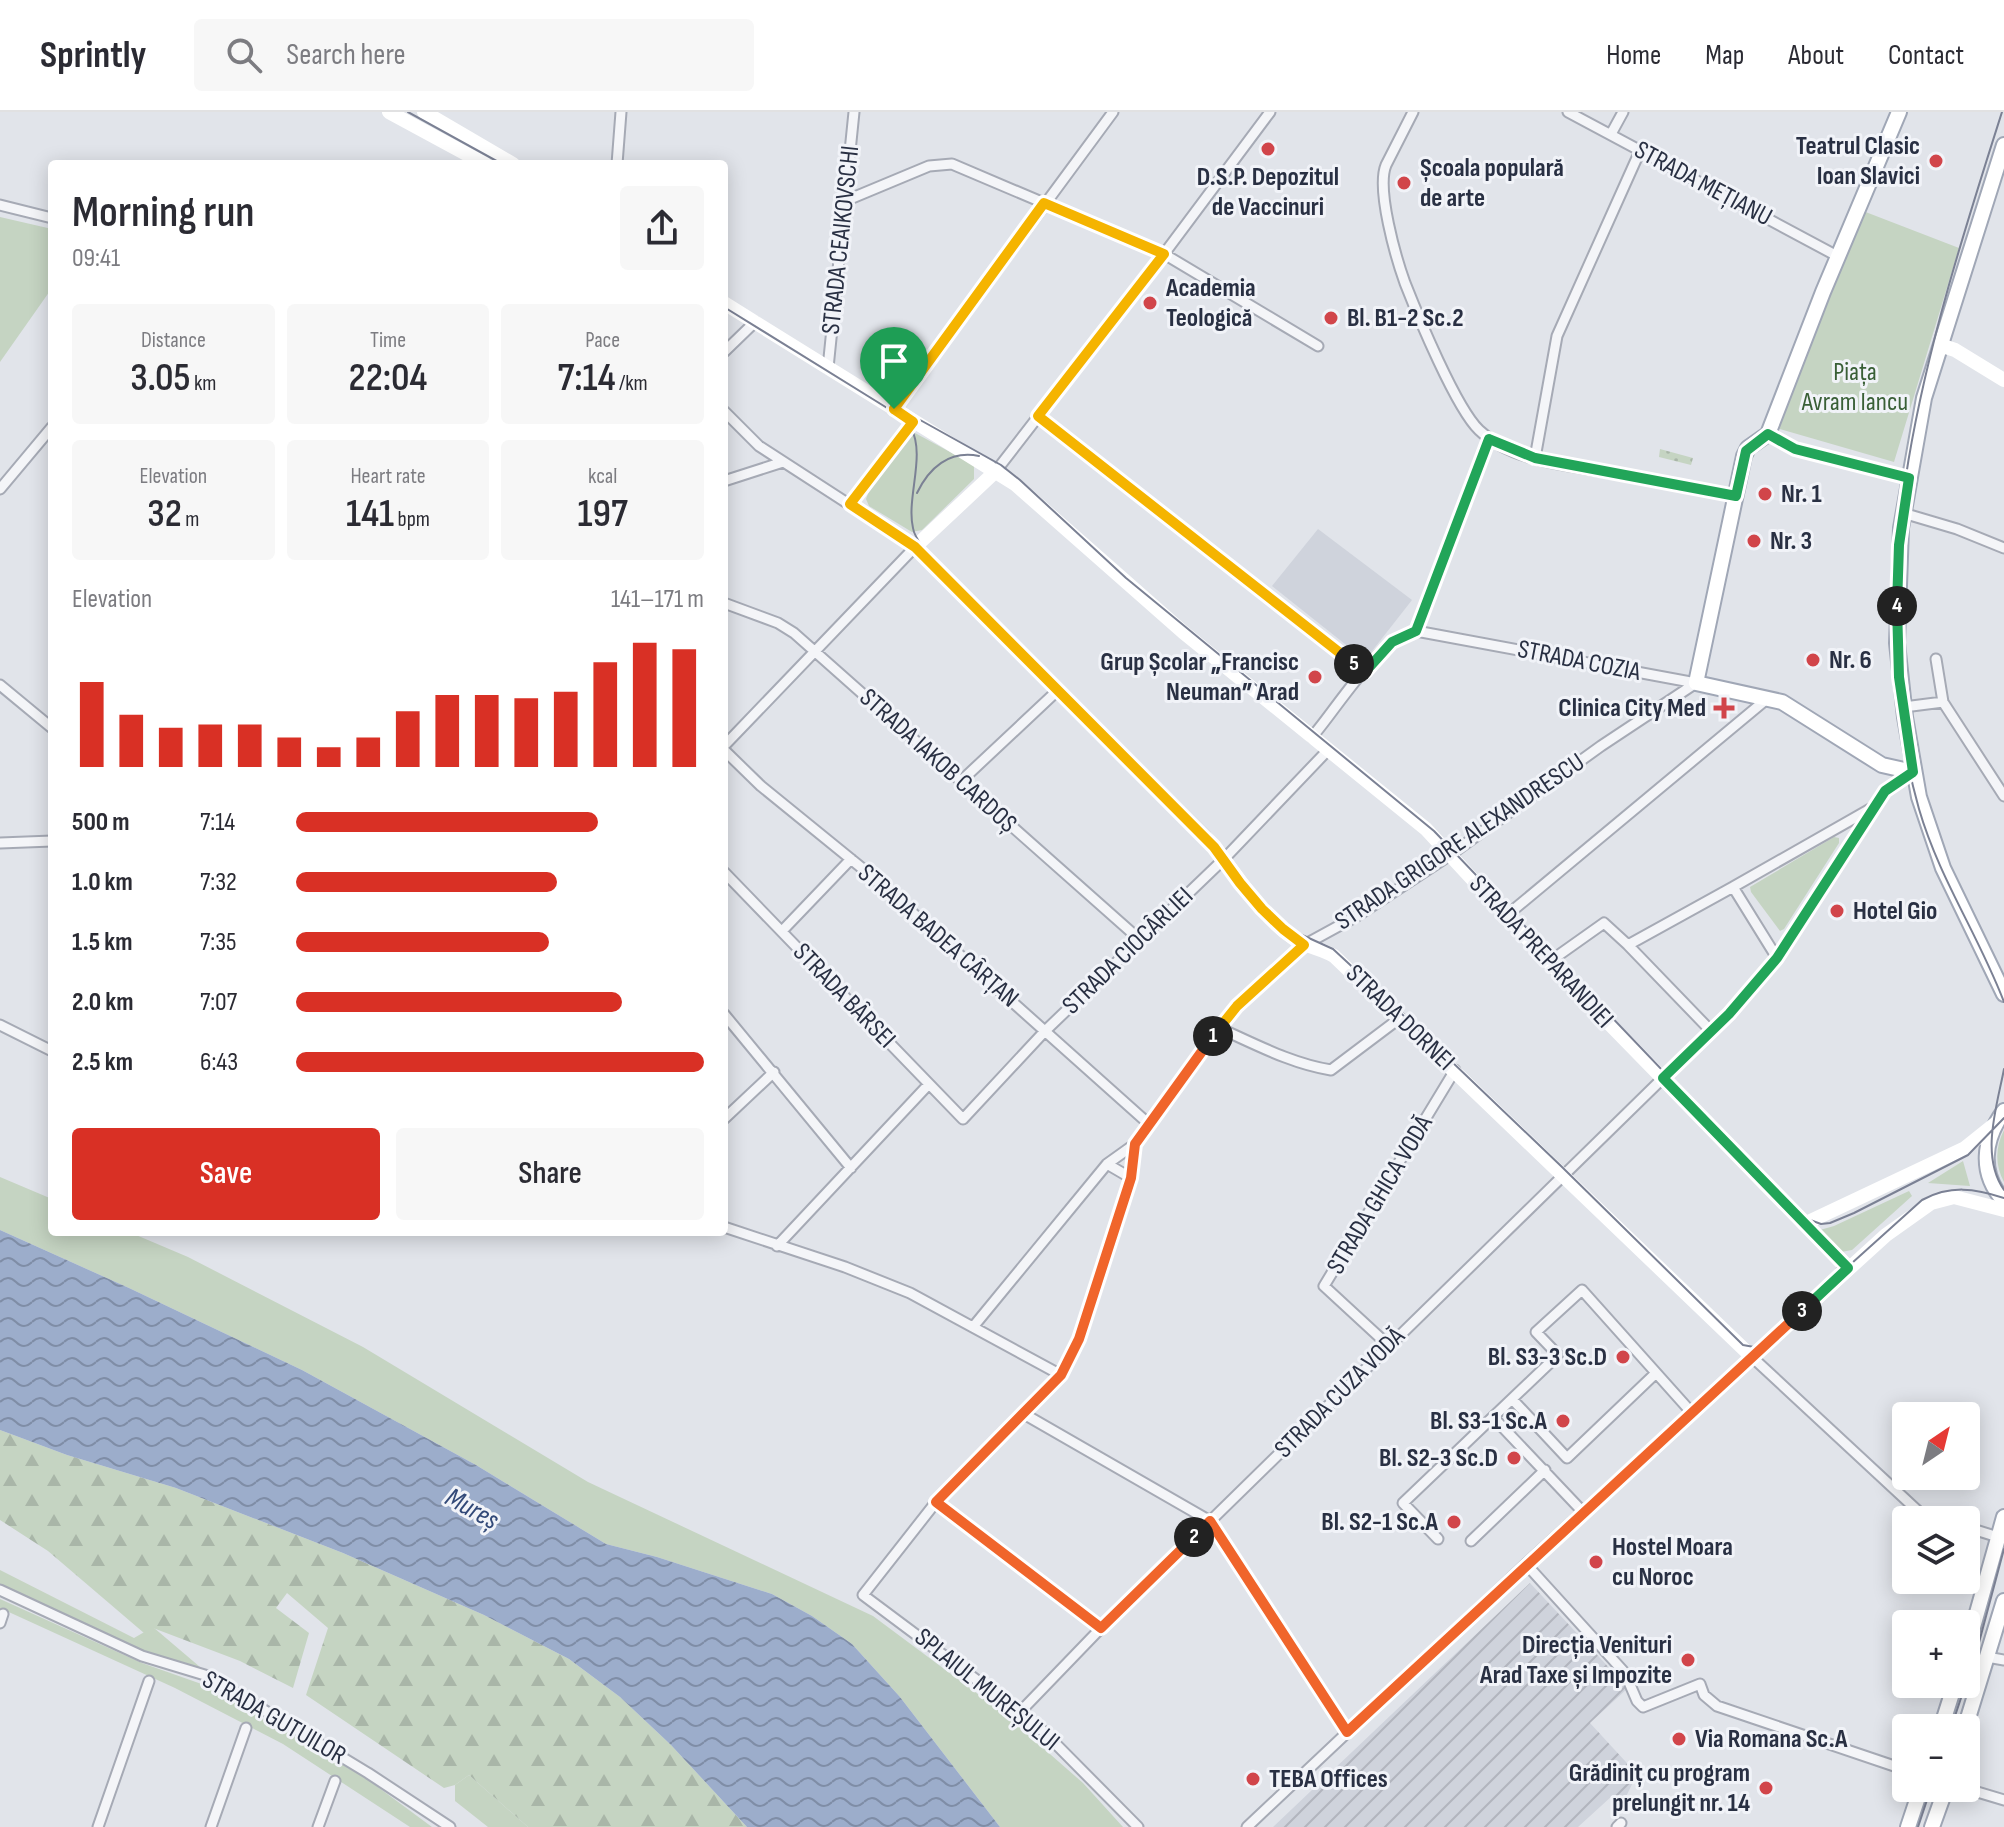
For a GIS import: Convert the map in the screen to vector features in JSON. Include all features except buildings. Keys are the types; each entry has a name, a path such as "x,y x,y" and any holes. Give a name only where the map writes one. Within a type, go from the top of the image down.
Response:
{"main road":[{"path":"389,112 474,160"},
{"path":"424,112 506,160"},
{"path":"1696,683 1746,451 1768,434 1899,112"},
{"path":"2004,145 1924,398 1903,513 1898,561 1897,643 1913,772 1943,868 2004,994"},
{"name":"STRADA PREPARANDIEI","path":"728,305 1015,484 1183,632 1426,829 1549,962 1848,1268"},
{"path":"1940,345 1955,350 2004,380"},
{"path":"915,547 996,471"},
{"name":"STRADA DORNEI","path":"915,547 1224,859 1262,909 1304,945 1334,956 1752,1357"},
{"name":"STRADA COZIA","path":"1696,683 1769,697 1795,707 1882,765 1913,772"},
{"path":"1663,1078 1712,1032 1777,958 1885,791 1913,772"},
{"path":"2004,1111 1995,1124 1988,1145 1986,1166 1991,1181 2004,1201"},
{"path":"1804,1224 1965,1148 1995,1124"},
{"path":"1752,1357 1886,1235 1940,1199 1963,1198 2004,1210"},
{"path":"1978,1610 2004,1517"},
{"path":"1969,1714 2004,1601"},
{"path":"1908,1827 1916,1802"},
{"path":"1932,1827 1941,1802"}],"street":[{"path":"617,160 621,112"},
{"name":"STRADA CEAIKOVSCHI","path":"828,368 854,112"},
{"path":"894,409 1113,112"},
{"path":"996,471 1270,112"},
{"path":"1413,112 1382,174 1383,188 1394,245 1409,294 1469,419 1489,439 1535,458 1736,496"},
{"name":"STRADA MEȚIANU","path":"1568,112 1839,257"},
{"path":"1611,134 1623,112"},
{"path":"1535,458 1557,336 1640,151"},
{"path":"845,201 929,166 952,164 1164,254 1318,346"},
{"path":"0,205 48,217"},
{"path":"728,348 755,322"},
{"path":"728,415 759,446 915,547 728,744"},
{"path":"1038,416 1365,672"},
{"path":"850,504 913,422"},
{"path":"0,489 48,432"},
{"path":"1768,434 1795,449 1909,478"},
{"path":"1312,737 1392,642 1416,631 1489,439"},
{"path":"728,480 783,462"},
{"path":"1903,513 1957,529 2004,548"},
{"name":"STRADA IAKOB CARDOȘ","path":"728,604 778,623 815,650 1139,939"},
{"name":"STRADA COZIA","path":"1416,631 1696,683"},
{"path":"1936,659 1943,702 2004,796"},
{"name":"STRADA GRIGORE ALEXANDRESCU","path":"973,1327 1107,1164 1135,1144 1219,1028 1265,978 1304,945 1357,916 1450,855 1601,746 1696,683"},
{"path":"0,685 48,725"},
{"path":"960,782 1057,691"},
{"path":"1506,916 1769,697"},
{"path":"1904,707 1943,702"},
{"name":"STRADA CIOCÂRLIEI","path":"963,1119 1045,1031 1224,859 1328,750"},
{"name":"STRADA BADEA CÂRȚAN","path":"728,752 761,786 851,859 1150,1125"},
{"path":"1628,945 1875,806"},
{"path":"0,843 48,841"},
{"path":"782,931 851,859"},
{"name":"STRADA BÂRSEI","path":"728,876 963,1119"},
{"path":"1733,887 1777,958"},
{"path":"1549,962 1604,923 1712,1032"},
{"path":"1219,1028 1304,1064 1331,1070 1400,1018"},
{"path":"728,1019 851,1168"},
{"path":"0,1025 48,1049"},
{"name":"STRADA GHICA VODĂ","path":"1388,1345 1324,1286 1455,1070"},
{"path":"728,1115 774,1072"},
{"name":"STRADA CUZA VODĂ","path":"1020,1712 1388,1345 1663,1078"},
{"path":"777,1246 929,1084"},
{"path":"1101,1628 936,1502 1061,1375 1079,1339 1131,1178 1135,1144"},
{"path":"1107,1164 1131,1178"},
{"path":"728,1228 910,1293 1061,1375"},
{"path":"1438,1539 1403,1503 1558,1355 1536,1332 1582,1290 1692,1413"},
{"path":"1247,1827 1526,1564 1752,1357 1913,1506"},
{"path":"1512,1399 1567,1458 1656,1373"},
{"path":"1024,1414 1210,1521 1347,1732"},
{"path":"1493,1417 1583,1512"},
{"path":"1471,1541 1545,1470"},
{"name":"SPLAIUL MUREȘULUI","path":"936,1502 863,1595 1020,1712 1055,1742 1138,1827"},
{"path":"1980,1531 1998,1537"},
{"path":"1526,1564 1625,1673 1640,1706 1645,1708 1700,1684 1704,1695 1717,1706 1892,1765"},
{"name":"STRADA GUTUILOR","path":"0,1590 142,1656 208,1676 368,1773 450,1827"},
{"path":"1987,1657 2004,1660"},
{"path":"98,1827 149,1681"},
{"path":"211,1827 246,1728"},
{"path":"318,1827 335,1781"},
{"path":"1980,1793 2004,1800"}],"shaded area":[{"path":"1318,529 1412,600 1365,660 1272,586"},
{"path":"1530,1583 1628,1688 1590,1723 1637,1774 1621,1807 1612,1796 1578,1827 1273,1827"}],"green space":[{"name":"Piața Avram Iancu","path":"1863,211 1959,248 1894,462 1776,428"},
{"path":"0,217 48,228 48,294 0,362"},
{"path":"915,433 974,465 974,479 922,530 912,532 869,506 866,499 906,439"},
{"path":"1660,449 1693,458 1691,465 1659,457"},
{"path":"1834,837 1839,838 1839,843 1780,931 1750,887"},
{"path":"2004,1130 2004,1182 1997,1156"},
{"path":"1963,1161 1970,1186 1928,1183"},
{"path":"0,1177 48,1197 48,1236 138,1236 188,1257 363,1347 588,1482 873,1616 1002,1712 1083,1783 1123,1827 1000,1827 900,1697 852,1644 812,1616 772,1594 606,1544 476,1465 302,1370 0,1230"},
{"path":"1909,1191 1912,1196 1852,1250 1841,1252 1820,1230 1834,1226"},
{"path":"0,1430 67,1455 176,1488 343,1553 484,1615 569,1659 620,1697 671,1745 747,1827 528,1827 469,1775 455,1785 444,1788 306,1695 328,1628 287,1593 276,1608 309,1633 293,1688 240,1661 153,1628 144,1633 48,1551 0,1520"},
{"path":"0,1570 134,1638 153,1627 200,1667 198,1669 145,1653 0,1586"},
{"path":"0,1599 142,1663 210,1687 367,1779 432,1827 410,1827 283,1744 175,1688 0,1608"},
{"path":"469,1775 528,1827 488,1827 455,1801 455,1785"}],"water":[{"name":"Mureș","path":"0,1230 302,1370 476,1465 606,1544 772,1594 812,1616 852,1644 900,1697 1000,1827 747,1827 671,1745 620,1697 569,1659 484,1615 343,1553 176,1488 67,1455 0,1430"}],"tram line":[{"path":"408,112 495,160"},
{"path":"2002,112 1927,369 1909,456 1898,544 1894,633 1901,721 1919,809 1937,859 2004,1002"},
{"path":"728,309 907,423 917,451 913,528 925,550 1210,833 1250,886 1289,929 1333,949 1743,1345 1754,1347 1762,1344 1922,1200 1953,1190 1983,1192 2004,1198"},
{"path":"904,411 1001,465 1020,480 1126,578 1434,831 1832,1248 1839,1263 1833,1279"},
{"path":"917,493 934,469 949,458 979,456"},
{"path":"2004,1069 1992,1131 1993,1162 2004,1190"},
{"path":"1802,1217 1821,1224 1854,1213 1968,1155 2004,1118"},
{"path":"1956,1714 1977,1650 2004,1549"},
{"path":"1918,1827 1926,1802"}],"place":[{"name":"D.S.P. Depozitul de Vaccinuri","path":"1268,149"},
{"name":"Teatrul Clasic Ioan Slavici","path":"1936,161"},
{"name":"Școala populară de arte","path":"1404,183"},
{"name":"Academia Teologică","path":"1150,303"},
{"name":"Bl. B1-2 Sc.2","path":"1331,318"},
{"name":"Nr. 1","path":"1765,494"},
{"name":"Nr. 3","path":"1754,541"},
{"name":"Nr. 6","path":"1813,660"},
{"name":"Grup Școlar „Francisc Neuman” Arad","path":"1315,677"},
{"name":"Clinica City Med","path":"1724,708"},
{"name":"Hotel Gio","path":"1837,911"},
{"name":"Bl. S3-3 Sc.D","path":"1623,1357"},
{"name":"Bl. S3-1 Sc.A","path":"1563,1421"},
{"name":"Bl. S2-3 Sc.D","path":"1514,1458"},
{"name":"Bl. S2-1 Sc.A","path":"1454,1522"},
{"name":"Hostel Moara cu Noroc","path":"1596,1562"},
{"name":"Direcția Venituri Arad Taxe și Impozite","path":"1688,1660"},
{"name":"Via Romana Sc.A","path":"1679,1739"},
{"name":"TEBA Offices","path":"1253,1779"},
{"name":"Grădiniț cu program prelungit nr. 14","path":"1766,1788"}],"route":[{"path":"1044,203 1164,254 1038,416 1365,672 1392,642 1416,631 1489,439 1535,458 1736,496 1746,451 1768,434 1795,449 1909,478 1898,561 1897,643 1913,772 1885,791 1777,958 1712,1032 1663,1078 1848,1268 1347,1732 1210,1521 1101,1628 936,1502 1061,1375 1079,1339 1131,1178 1135,1144 1237,1006 1304,945 1262,909 1214,847 915,547 850,504 913,422 894,409 1044,203"}]}
